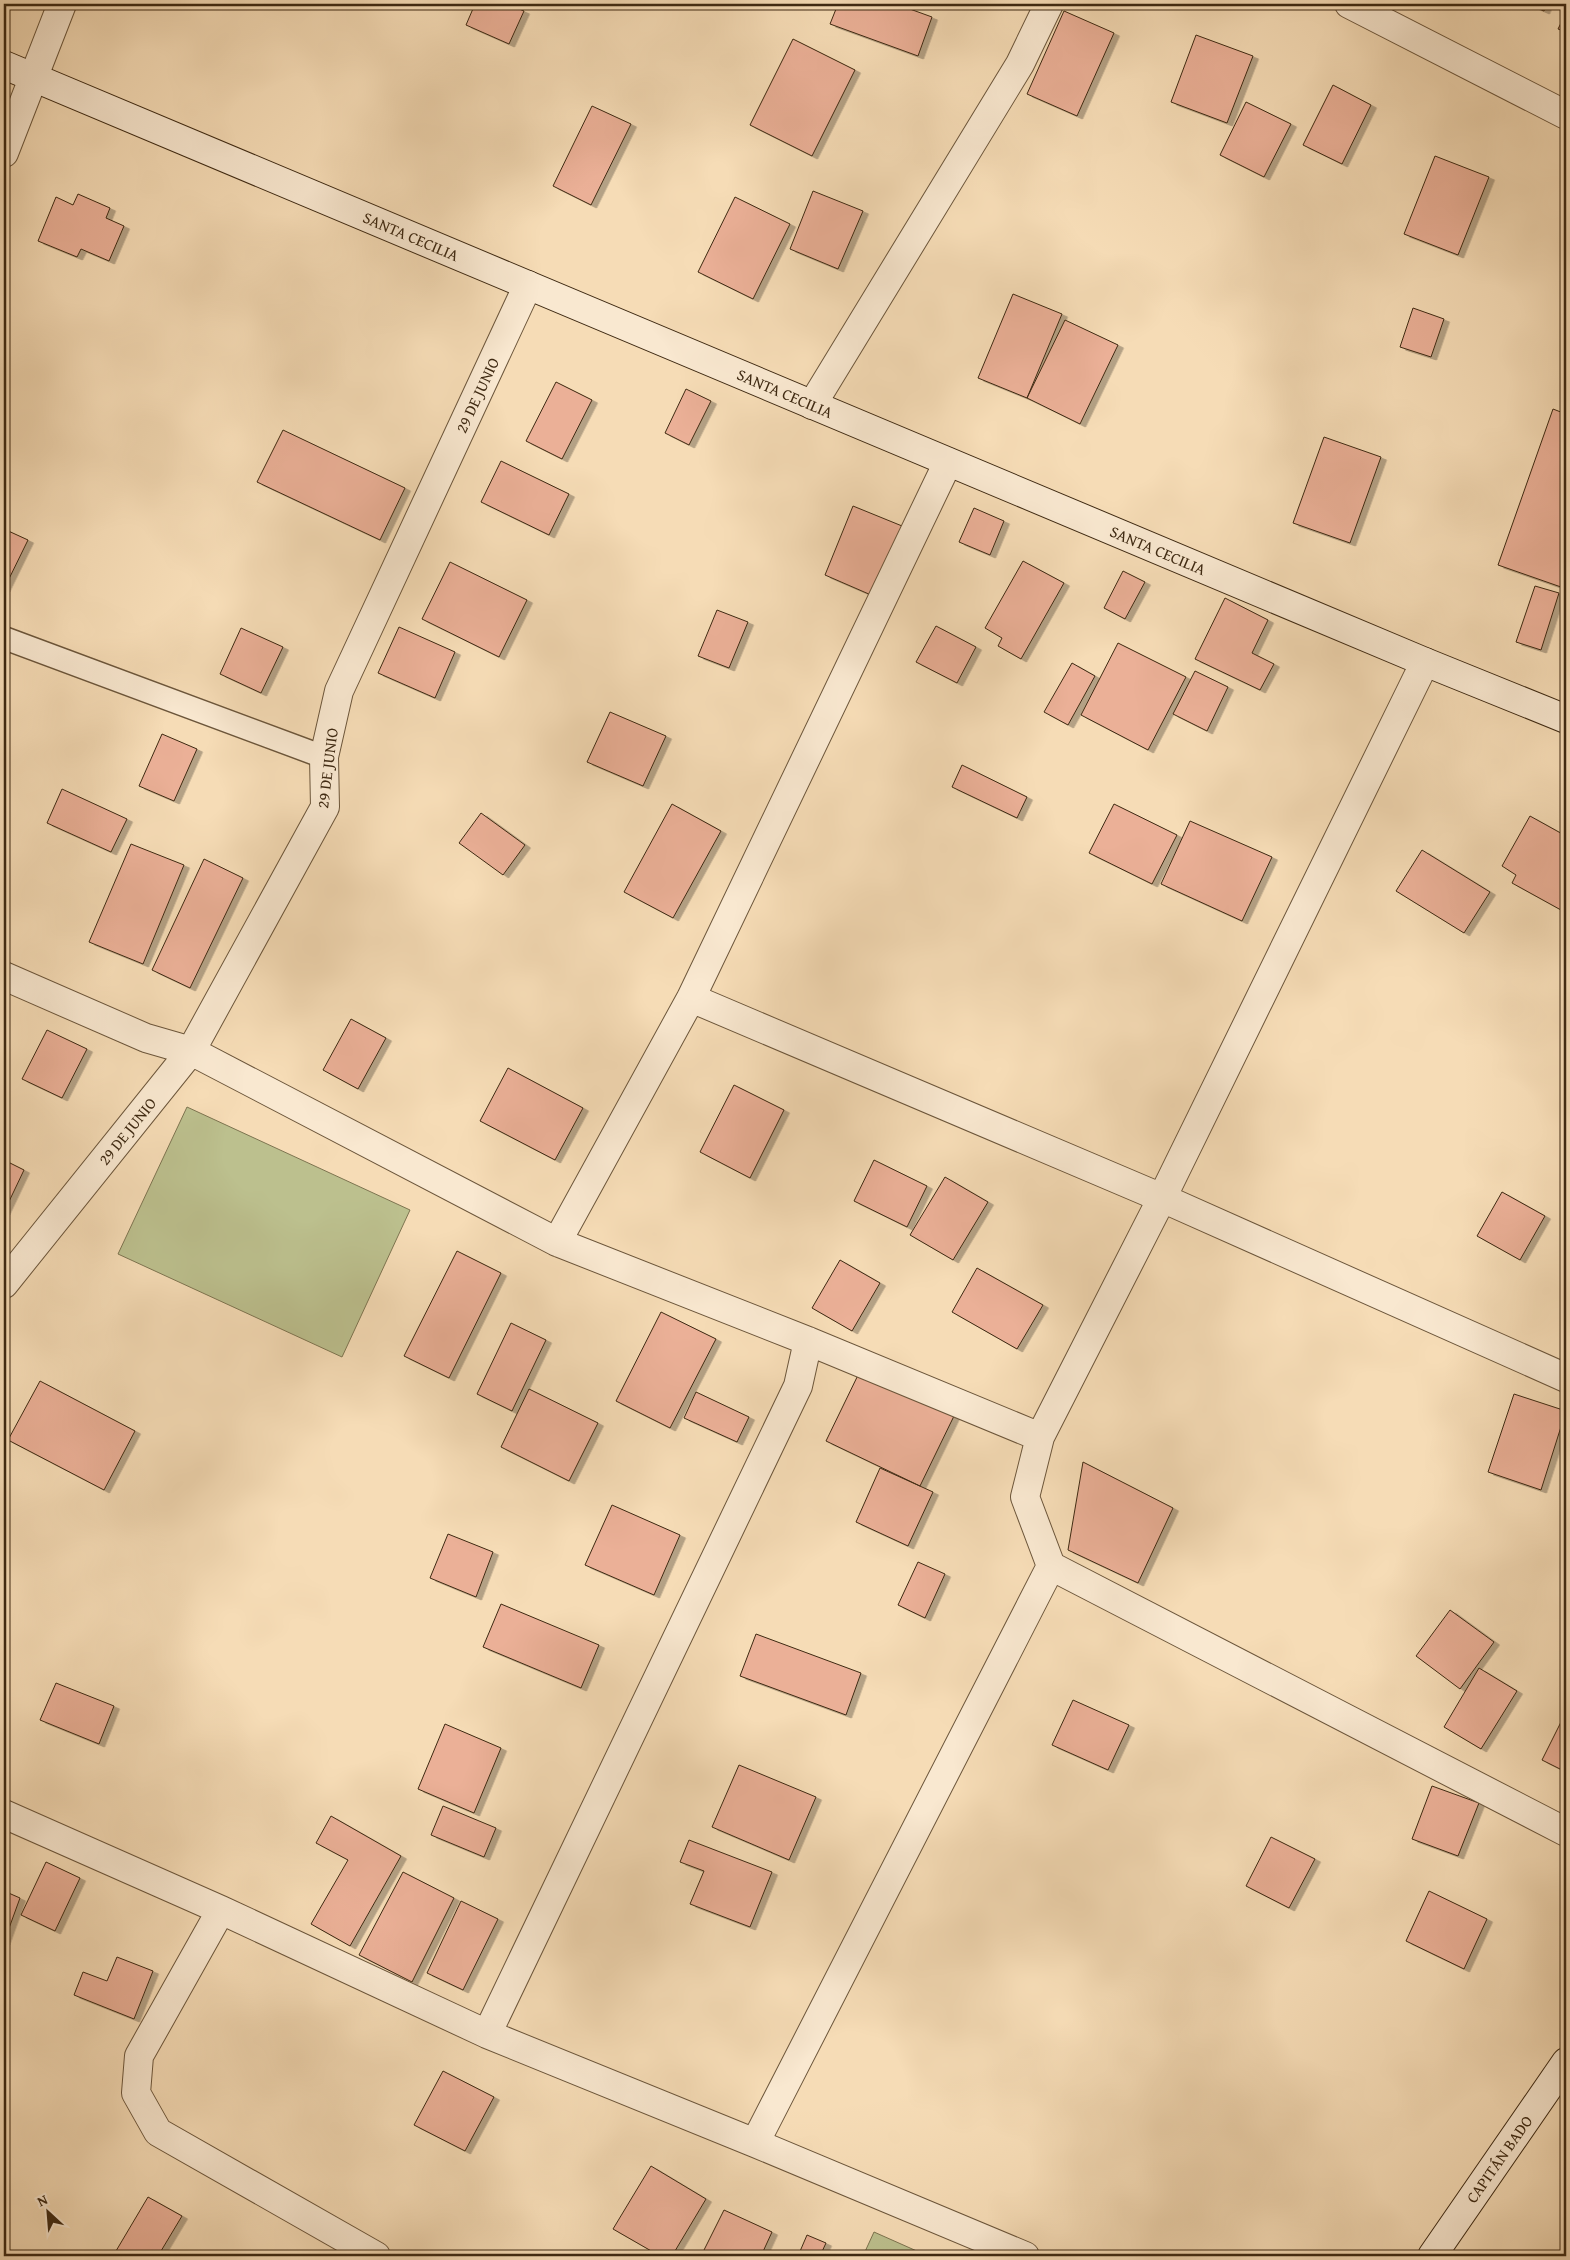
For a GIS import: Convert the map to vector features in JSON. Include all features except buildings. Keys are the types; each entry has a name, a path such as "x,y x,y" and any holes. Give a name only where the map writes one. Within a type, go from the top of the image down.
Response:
{"street":[{"path":"4,154 32,77 62,4"},
{"path":"812,405 1020,64 1049,4"},
{"path":"1349,4 1566,115"},
{"name":"SANTA CECILIA","path":"4,65 1425,662 1566,719"},
{"name":"29 DE JUNIO","path":"4,1284 191,1051 325,807 324,757 339,691 528,285"},
{"path":"557,1242 691,998 948,462"},
{"path":"1425,662 1162,1198 1040,1437 1025,1497 1050,1566 1566,1832"},
{"path":"4,976 146,1038 191,1051 557,1242 808,1341 1040,1437"},
{"path":"691,998 1162,1198 1566,1378"},
{"path":"487,2034 798,1386 808,1341"},
{"path":"755,2143 1050,1566"},
{"path":"4,1814 222,1910 487,2034 755,2143 1024,2256"},
{"path":"222,1910 139,2056 136,2093 158,2132 376,2256"},
{"name":"CAPITÁN BADO","path":"1432,2256 1566,2062"}],"lane":[{"path":"4,638 324,757"}],"green space":[{"path":"187,1107 410,1210 342,1357 118,1254"},
{"path":"874,2232 928,2256 863,2256"}]}
